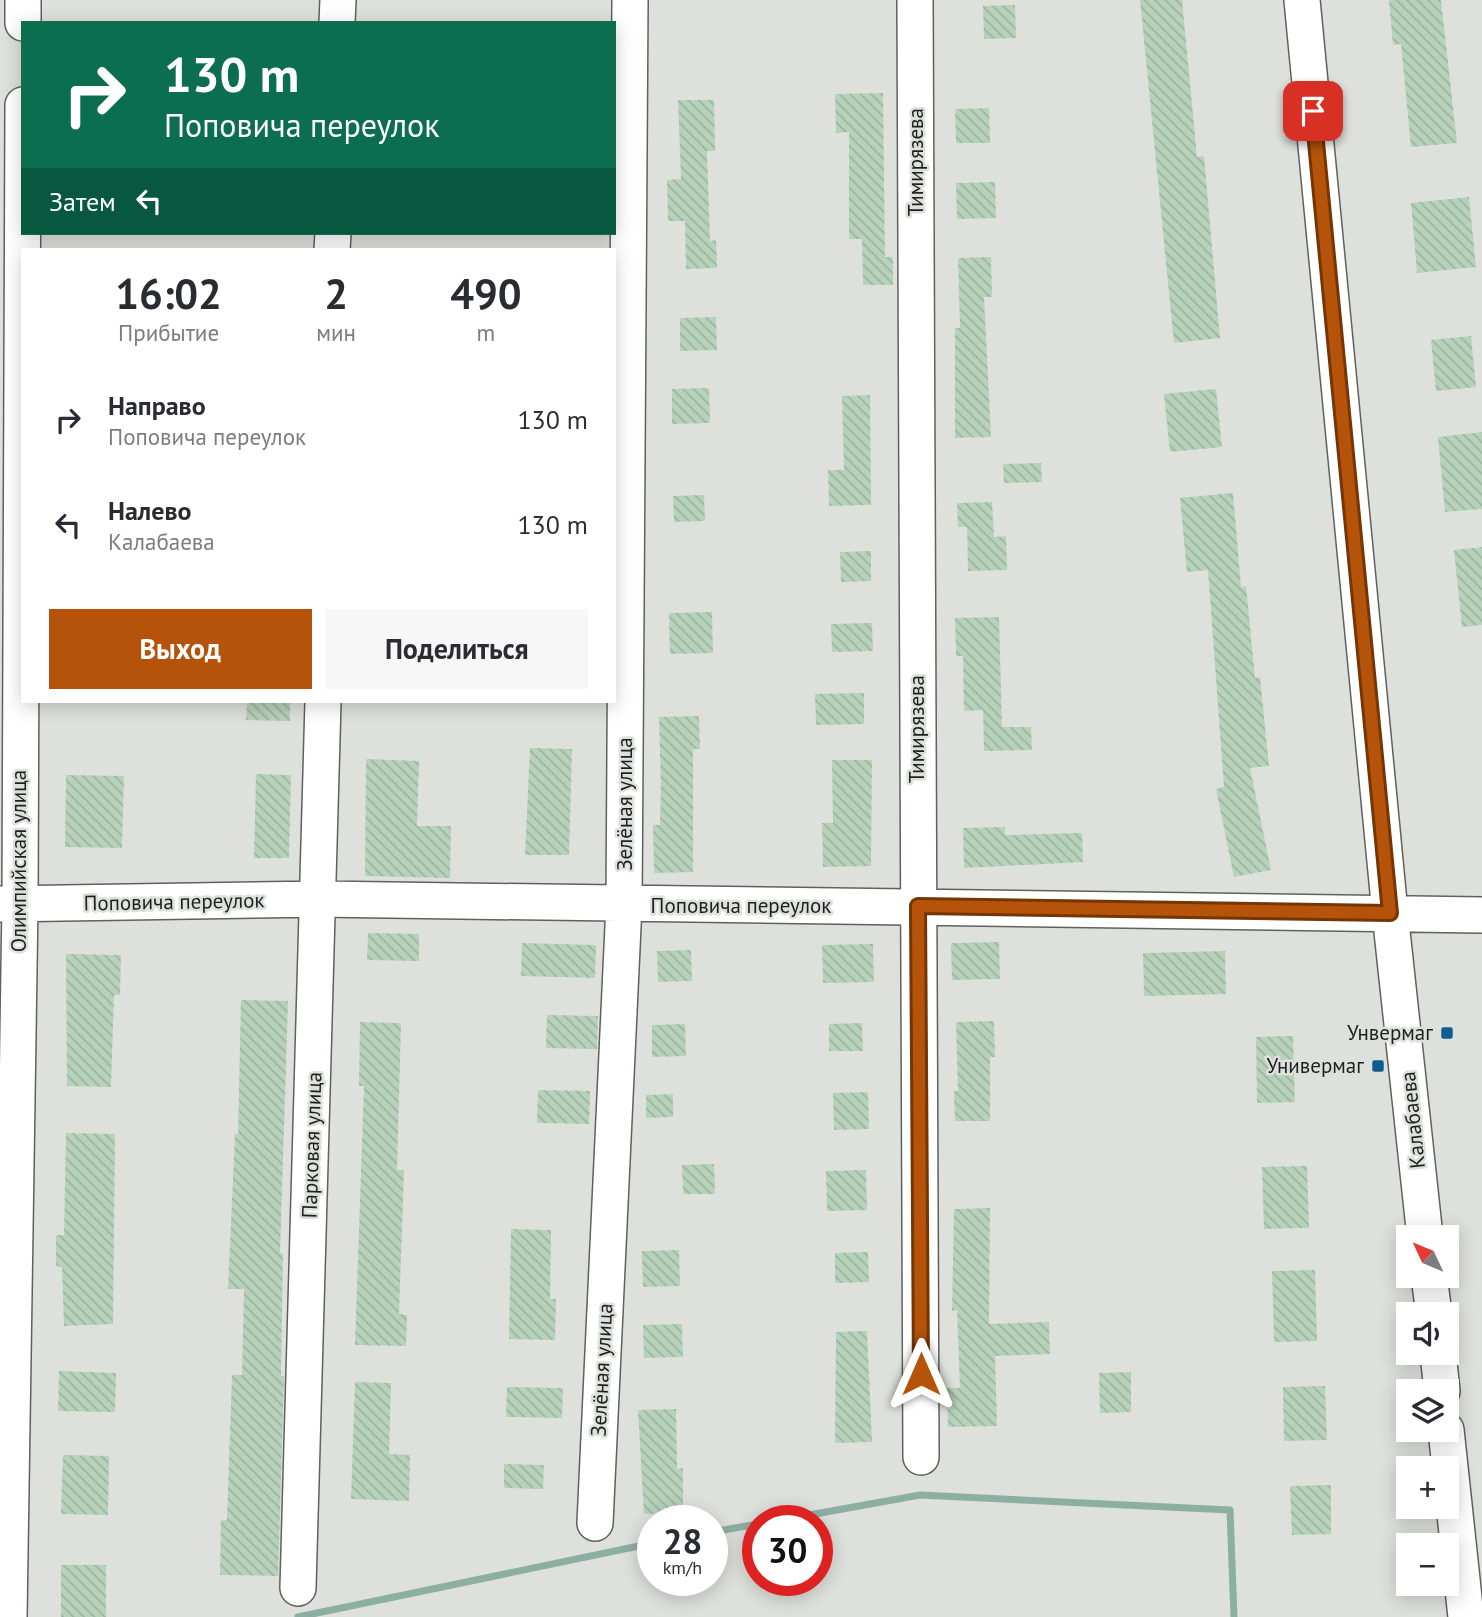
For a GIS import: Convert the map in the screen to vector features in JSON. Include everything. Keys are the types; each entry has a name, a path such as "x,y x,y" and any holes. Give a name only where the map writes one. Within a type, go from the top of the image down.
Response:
{"street":[{"path":"23,0 23,21"},
{"path":"337,21 338,0"},
{"name":"Зелёная улица","path":"595,1523 624,905 631,0"},
{"name":"Тимирязева","path":"915,0 921,1457"},
{"name":"Калабаева","path":"1302,0 1390,913 1424,1225"},
{"name":"Олимпийская улица","path":"9,1617 10,904 21,228"},
{"name":"Парковая улица","path":"298,1588 323,703"},
{"name":"Поповича переулок","path":"10,904 319,899 1482,915"},
{"path":"1447,1442 1466,1617"}],"building":[{"path":"1140,0 1182,0 1197,157 1204,156 1220,338 1174,343"},
{"path":"1389,0 1441,0 1457,143 1411,147 1401,44 1393,45"},
{"path":"1015,5 1016,38 984,39 983,6"},
{"path":"883,93 885,257 893,257 893,285 863,285 862,239 849,239 849,132 836,133 835,94"},
{"path":"678,100 714,100 715,151 707,151 710,241 716,240 717,268 686,269 685,221 668,221 667,180 681,179"},
{"path":"989,108 990,143 956,143 955,109"},
{"path":"995,182 996,218 957,219 956,183"},
{"path":"1469,197 1476,267 1417,273 1411,203"},
{"path":"991,257 992,297 984,297 991,437 955,438 955,328 960,328 958,258"},
{"path":"716,317 717,350 680,351 680,318"},
{"path":"1471,336 1476,387 1436,391 1431,340"},
{"path":"709,388 710,423 672,424 672,389"},
{"path":"1216,389 1222,447 1170,452 1164,394"},
{"path":"870,395 871,505 829,506 828,470 844,470 842,396"},
{"path":"1482,432 1482,509 1445,512 1438,437"},
{"path":"1041,463 1042,482 1004,483 1003,464"},
{"path":"1233,493 1241,587 1246,586 1255,678 1260,677 1269,766 1250,768 1271,870 1234,877 1216,789 1224,787 1208,570 1187,572 1180,498"},
{"path":"704,495 705,521 674,522 673,496"},
{"path":"992,502 994,537 1006,536 1007,570 968,571 967,527 958,527 957,503"},
{"path":"1482,547 1482,625 1462,627 1454,550"},
{"path":"871,551 871,581 841,582 840,552"},
{"path":"712,612 713,653 670,654 669,613"},
{"path":"999,617 1002,727 1031,727 1032,750 984,751 983,710 964,711 963,656 956,656 955,618"},
{"path":"872,623 873,651 832,652 831,624"},
{"path":"864,693 864,724 816,725 815,694"},
{"path":"247,703 290,703 290,721 246,720"},
{"path":"699,716 700,749 693,749 693,872 654,873 653,825 660,825 659,717"},
{"path":"530,748 572,749 569,855 525,855"},
{"path":"366,759 419,761 417,826 451,826 450,878 365,876"},
{"path":"832,760 872,760 871,866 823,867 822,823 833,823"},
{"path":"256,774 291,775 289,858 254,858"},
{"path":"66,775 124,776 122,848 65,847"},
{"path":"1005,827 1005,835 1082,833 1083,862 964,868 963,828"},
{"path":"368,933 419,934 419,961 367,960"},
{"path":"999,942 1000,979 952,980 951,943"},
{"path":"522,943 596,945 595,978 521,976"},
{"path":"873,944 874,982 823,983 822,945"},
{"path":"691,950 692,981 658,982 657,951"},
{"path":"1225,951 1226,994 1144,996 1143,953"},
{"path":"66,954 121,955 120,995 114,995 111,1087 67,1086"},
{"path":"241,1000 288,1001 280,1253 283,1254 281,1376 284,1376 278,1576 220,1575 221,1520 227,1520 232,1375 242,1375 244,1289 228,1289 235,1134 238,1134"},
{"path":"547,1015 598,1016 597,1049 546,1048"},
{"path":"994,1021 995,1057 990,1057 990,1121 955,1121 954,1091 958,1091 956,1022"},
{"path":"360,1022 401,1023 397,1170 404,1170 399,1314 407,1315 406,1346 355,1345 364,1086 359,1086"},
{"path":"862,1023 863,1051 829,1051 829,1024"},
{"path":"685,1024 686,1056 652,1057 652,1025"},
{"path":"1293,1036 1295,1102 1257,1103 1256,1037"},
{"path":"538,1090 590,1091 589,1124 537,1123"},
{"path":"868,1092 869,1129 834,1130 833,1093"},
{"path":"673,1094 673,1117 646,1118 646,1095"},
{"path":"66,1133 115,1134 113,1324 64,1326 62,1267 56,1266 56,1235 64,1235"},
{"path":"714,1164 715,1194 683,1194 682,1165"},
{"path":"1307,1166 1309,1228 1264,1229 1262,1167"},
{"path":"866,1170 867,1210 827,1211 826,1171"},
{"path":"990,1208 989,1324 1049,1322 1050,1354 995,1356 997,1426 948,1427 947,1388 960,1388 957,1310 952,1311 954,1209"},
{"path":"511,1229 551,1230 550,1299 556,1299 555,1340 509,1339"},
{"path":"679,1250 680,1286 643,1287 642,1251"},
{"path":"868,1252 869,1282 835,1283 835,1253"},
{"path":"1315,1270 1317,1341 1274,1342 1272,1271"},
{"path":"682,1324 683,1357 644,1358 643,1325"},
{"path":"867,1331 872,1442 835,1443 836,1332"},
{"path":"59,1371 116,1373 115,1412 58,1411"},
{"path":"1131,1372 1131,1412 1100,1413 1099,1373"},
{"path":"355,1382 391,1383 389,1454 410,1455 409,1501 351,1499"},
{"path":"1325,1386 1327,1440 1284,1441 1283,1387"},
{"path":"507,1387 563,1388 562,1418 506,1417"},
{"path":"676,1409 677,1469 683,1468 683,1505 643,1505 638,1410"},
{"path":"63,1455 109,1456 108,1515 61,1514"},
{"path":"504,1464 544,1465 543,1489 504,1488"},
{"path":"1331,1485 1331,1534 1292,1535 1290,1486"},
{"path":"61,1565 106,1565 106,1617 61,1617"}],"waterway":[{"path":"833,1511 920,1495 1230,1510 1234,1617"},
{"path":"728,1529 742,1527"},
{"path":"298,1617 637,1546"}],"place":[{"name":"Унвермаг","path":"1447,1033"},
{"name":"Универмаг","path":"1378,1066"}],"route":[{"path":"921,1374 918,906 1390,913 1313,111"}]}
